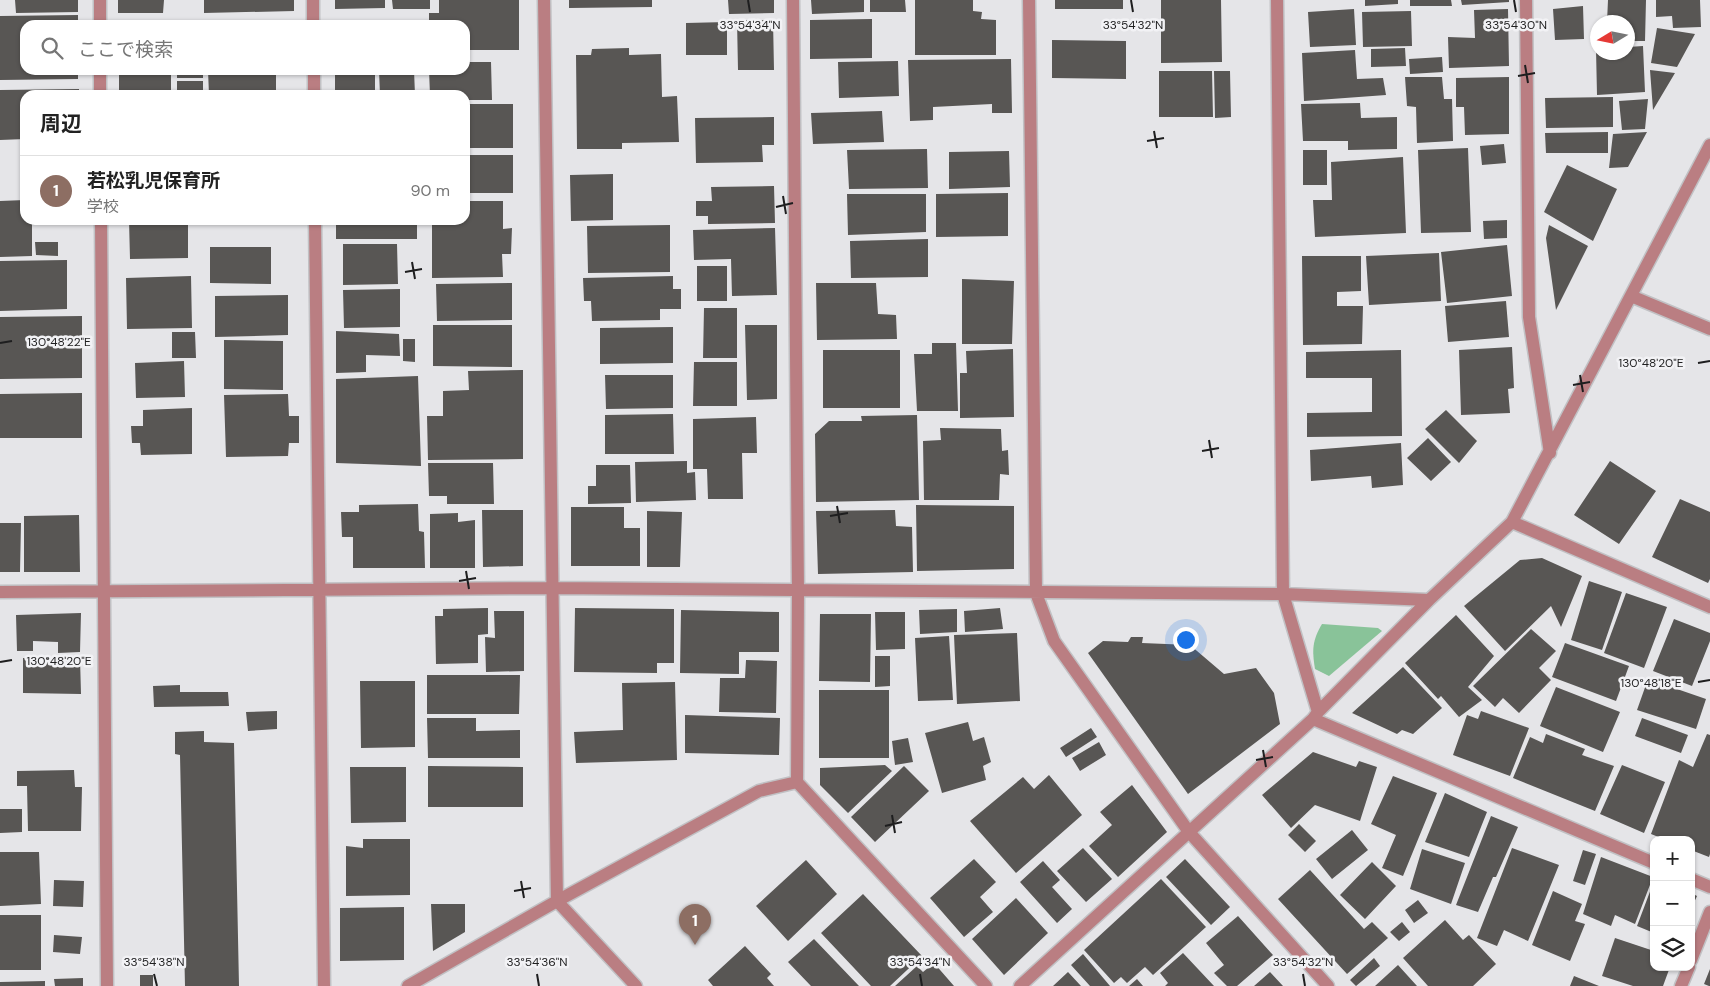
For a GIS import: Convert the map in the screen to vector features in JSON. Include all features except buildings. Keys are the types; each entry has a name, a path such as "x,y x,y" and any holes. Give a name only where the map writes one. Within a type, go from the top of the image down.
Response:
{"street":[{"path":"100,0 100,20"},
{"path":"313,0 313,20"},
{"path":"544,0 557,900 636,986"},
{"path":"793,0 798,591 797,782 986,986"},
{"path":"1029,0 1036,593 1054,641 1189,832 1328,986"},
{"path":"1277,0 1283,594 1315,715"},
{"path":"1526,0 1529,317 1550,453"},
{"path":"100,75 100,90"},
{"path":"314,75 314,90"},
{"path":"1020,986 1315,715 1429,600 1512,522 1550,453 1710,145"},
{"path":"101,225 107,986"},
{"path":"315,225 324,986"},
{"path":"1631,296 1710,329"},
{"path":"1512,522 1710,607"},
{"path":"0,592 553,588 1283,594 1429,600"},
{"path":"1315,715 1650,861"},
{"path":"408,986 557,900 759,791 797,782"},
{"path":"1695,881 1710,887"},
{"path":"1695,950 1710,912"},
{"path":"1681,986 1687,971"}],"green space":[{"path":"1322,624 1378,628 1382,631 1329,676 1315,669 1314,662 1313,651 1316,636"}],"place":[{"name":"若松乳児保育所","path":"695,945"}]}
